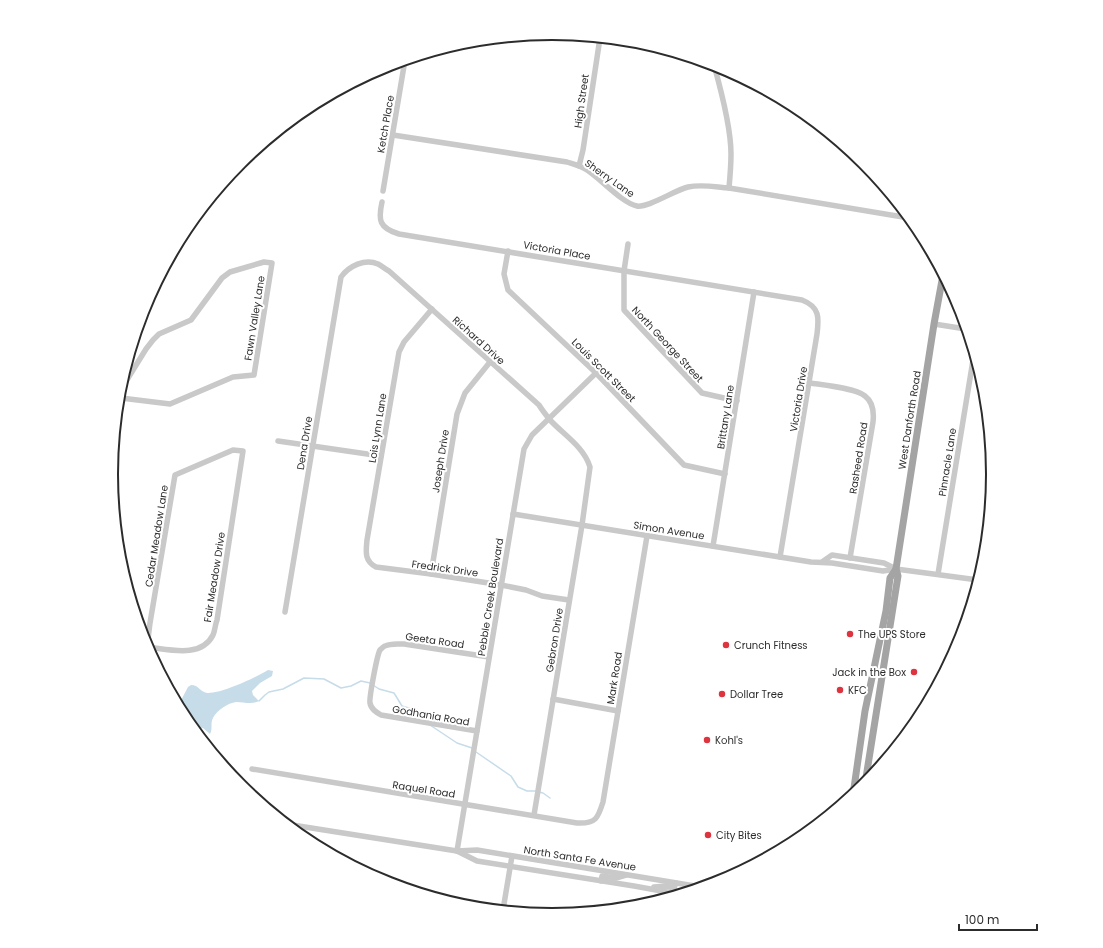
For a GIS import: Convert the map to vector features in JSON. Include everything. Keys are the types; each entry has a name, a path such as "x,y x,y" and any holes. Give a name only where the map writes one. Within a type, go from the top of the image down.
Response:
{"main road":[{"name":"West Danforth Road","path":"867,772 898,576 896,569 941,283"},
{"name":"West Danforth Road","path":"855,784 866,711 886,612 890,578 896,569"},
{"path":"856,775 856,782"}],"street":[{"name":"High Street","path":"579,166 599,43"},
{"name":"Ketch Place","path":"383,191 404,66"},
{"path":"716,72 730,139 731,152 728,188"},
{"name":"Sherry Lane","path":"393,135 567,162 579,166 593,174 628,203 637,206 644,206 672,192 688,187 702,186 728,188 901,217"},
{"name":"Victoria Place","path":"382,202 379,212 382,225 388,231 398,234 754,292"},
{"name":"North George Street","path":"628,244 624,271 624,310 702,392 737,401"},
{"name":"Louis Scott Street","path":"508,251 504,274 508,290 596,374 684,465 725,474"},
{"name":"Fawn Valley Lane","path":"124,398 170,404 233,377 254,376 272,263 264,262 256,264 230,272 222,278 191,320 159,334 153,340 129,377"},
{"name":"Richard Drive","path":"341,277 345,272 357,264 368,262 377,263 389,271 538,405 550,420 583,453 590,467"},
{"name":"Dena Drive","path":"286,612 341,277"},
{"name":"Victoria Drive","path":"754,292 809,302 814,306 818,320 810,383 780,557"},
{"name":"Brittany Lane","path":"713,546 754,292"},
{"name":"Lois Lynn Lane","path":"367,560 367,540 399,352 404,342 432,309"},
{"path":"934,324 960,328"},
{"name":"Joseph Drive","path":"431,574 457,414 465,393 490,362"},
{"name":"Pinnacle Lane","path":"938,574 972,366"},
{"name":"Pebble Creek Boulevard","path":"457,851 524,449 532,435 550,420 596,374"},
{"name":"Rasheed Road","path":"810,383 854,391 865,396 871,404 874,412 850,558"},
{"path":"278,441 381,456"},
{"name":"Cedar Meadow Lane","path":"149,635 175,475 233,450 243,451"},
{"name":"Fair Meadow Drive","path":"154,648 190,651 201,648 208,642 213,634 218,612 243,451"},
{"name":"Gebron Drive","path":"534,815 582,525 590,467"},
{"name":"Simon Avenue","path":"513,514 811,562 822,562 883,571 896,569"},
{"name":"Mark Road","path":"593,822 599,815 603,802 646,536"},
{"name":"Simon Avenue","path":"822,562 832,555 884,562 896,569"},
{"name":"Fredrick Drive","path":"367,560 370,564 376,567 501,585 526,590 542,596 569,600"},
{"path":"896,569 973,579"},
{"name":"Geeta Road","path":"380,650 385,646 404,644 489,657"},
{"name":"Godhania Road","path":"380,650 370,704 373,709 381,715 477,731"},
{"path":"554,699 618,711"},
{"name":"Raquel Road","path":"252,769 577,823 593,822"},
{"name":"North Santa Fe Avenue","path":"300,828 457,851 477,850 690,885"},
{"name":"North Santa Fe Avenue","path":"457,851 477,861 667,892"},
{"path":"504,905 512,856"},
{"path":"601,881 602,876 616,878 628,874"},
{"path":"646,888 666,886 674,888 676,883"}],"water":[{"path":"268,670 273,671 272,676 260,683 252,691 253,695 259,701 251,703 236,702 223,707 213,718 210,734 203,728 200,728 181,700 188,687 191,685 196,686 207,693 213,693 238,685"}],"waterway":[{"path":"259,701 269,692 283,689 304,678 324,679 341,688 351,686 361,681 370,683"},
{"path":"373,685 379,689 394,693 402,706 412,709 424,720"},
{"path":"430,725 457,743 472,748"},
{"path":"476,752 511,776 518,787 527,791 536,791"},
{"path":"539,792 550,798"}],"place":[{"name":"The UPS Store","path":"850,634"},
{"name":"Crunch Fitness","path":"726,645"},
{"name":"Jack in the Box","path":"914,672"},
{"name":"KFC","path":"840,690"},
{"name":"Dollar Tree","path":"722,694"},
{"name":"Kohl's","path":"707,740"},
{"name":"City Bites","path":"708,835"}]}
